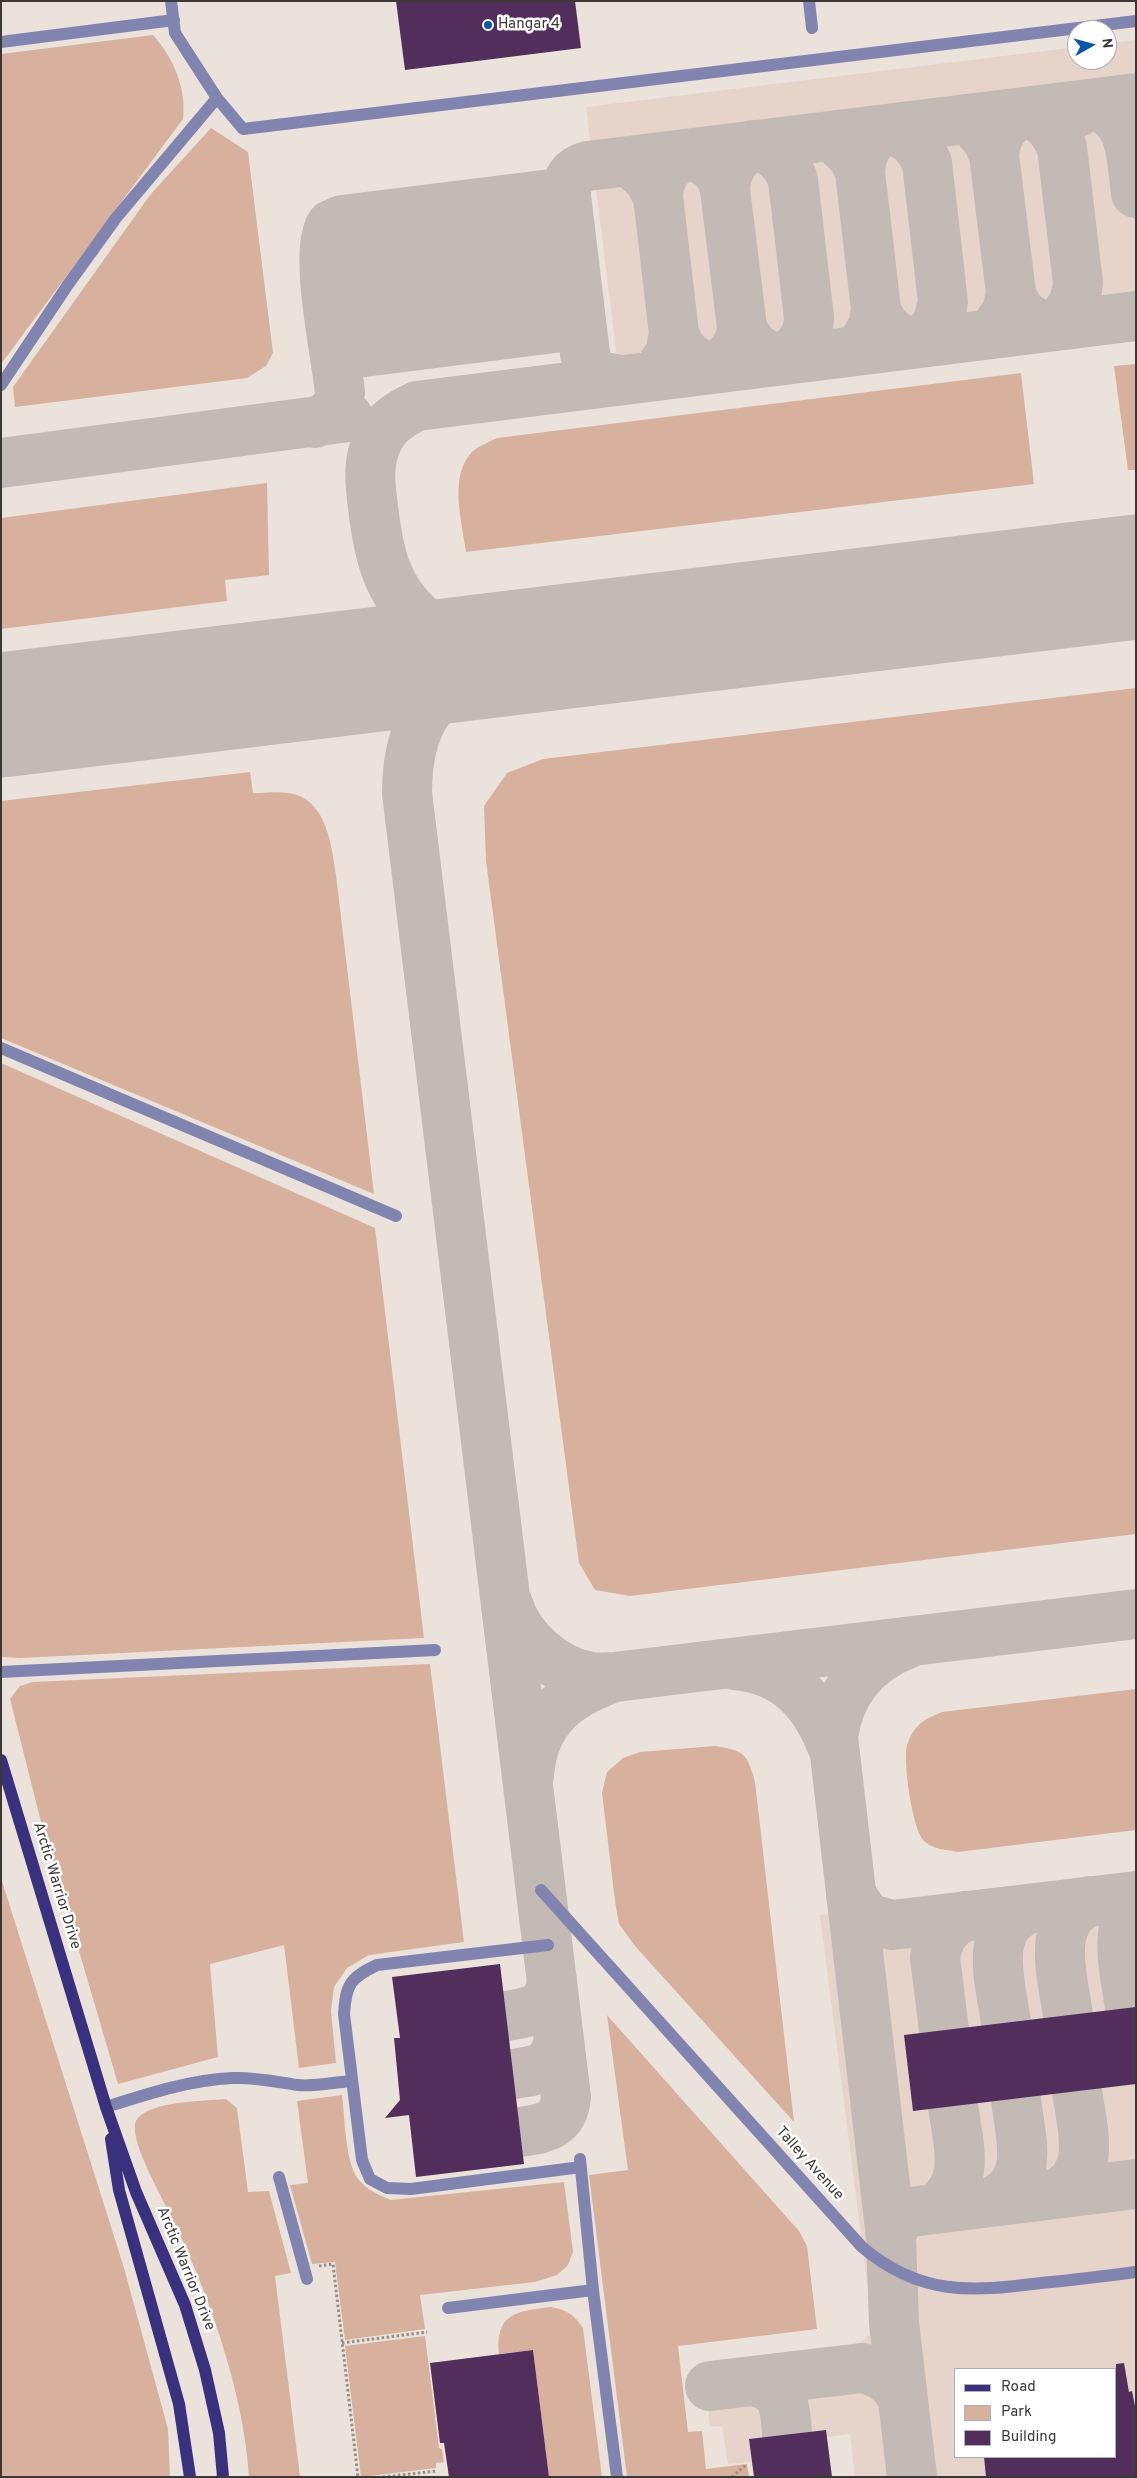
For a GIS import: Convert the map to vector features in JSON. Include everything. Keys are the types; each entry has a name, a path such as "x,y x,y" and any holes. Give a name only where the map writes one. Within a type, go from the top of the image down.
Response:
{"main road":[{"name":"Arctic Warrior Drive","path":"1,1760 106,2107 136,2192 185,2305 205,2370 219,2432 223,2477"},
{"name":"Arctic Warrior Drive","path":"106,2107 119,2190 178,2404 190,2477"}],"street":[{"path":"171,1 175,32 217,98 243,129 1136,21"},
{"path":"809,1 812,28"},
{"path":"1,42 174,20"},
{"path":"1,385 67,286 116,218 217,98"},
{"path":"1,1048 396,1216"},
{"path":"1,1672 434,1650"},
{"name":"Talley Avenue","path":"541,1890 862,2247 889,2267 920,2281 963,2290 991,2290 1136,2272"},
{"path":"548,1945 377,1965 357,1975 346,1991 344,2014 362,2160 370,2179 387,2188 412,2189 580,2163 593,2290 617,2477"},
{"path":"106,2107 155,2091 233,2078 267,2079 300,2085 352,2081"},
{"path":"279,2177 305,2273"},
{"path":"448,2308 593,2290"}],"path":[{"path":"305,2273 333,2264 358,2477"},
{"path":"342,2343 427,2332"},
{"path":"732,2477 747,2464"},
{"path":"383,2477 437,2471"}],"shaded area":[{"path":"1136,40 1136,302 618,366 586,107 1067,48 1067,70 1117,70 1117,42"},
{"path":"1136,1877 1136,2411 1132,2392 1129,2392 1126,2373 1117,2374 1117,2368 954,2368 954,2458 984,2458 986,2477 855,2477 850,2434 827,2437 825,2430 749,2439 752,2462 728,2464 722,2426 710,2427 703,2362 859,2344 869,2335 872,2321 820,1915"}],"green space":[{"path":"153,35 167,53 181,85 184,108 183,119 1,364 1,54"},
{"path":"211,128 248,152 273,353 266,366 247,378 15,407 13,387 150,195"},
{"path":"1136,364 1136,470 1128,470 1114,366"},
{"path":"1021,373 1034,484 466,552 459,499 461,473 465,461 473,451 497,438"},
{"path":"267,483 269,575 225,580 227,601 1,629 1,518"},
{"path":"1136,688 1136,1534 630,1596 595,1590 579,1563 486,861 484,806 507,773 543,759"},
{"path":"250,772 253,793 282,792 300,796 317,810 327,831 336,875 374,1194 1,1038 1,801"},
{"path":"1,1063 375,1228 424,1638 21,1658 1,1657"},
{"path":"430,1664 464,1942 369,1955 347,1968 334,1987 331,2011 336,2063 299,2068 284,1945 210,1964 218,2057 118,2084 40,1818 10,1699 20,1686 33,1682"},
{"path":"1136,1689 1136,1830 958,1852 932,1846 925,1842 920,1835 910,1796 906,1754 907,1745 912,1734 924,1720 942,1712"},
{"path":"715,1746 733,1750 743,1755 750,1765 755,1782 794,2122 635,1946 619,1924 602,1793 607,1772 623,1758 640,1752"},
{"path":"1,1878 124,2268 168,2429 170,2477 1,2477"},
{"path":"607,2015 799,2231 807,2246 817,2329 678,2346 688,2432 702,2431 706,2469 747,2464 749,2477 627,2477 589,2175 628,2170"},
{"path":"342,2095 346,2139 350,2162 354,2171 358,2179 365,2186 391,2200 564,2182 573,2252 568,2265 557,2275 535,2282 420,2295 425,2329 345,2340 335,2262 312,2264 290,2185 308,2183 297,2101"},
{"path":"226,2099 237,2108 248,2192 269,2191 291,2273 275,2276 300,2477 249,2477 240,2410 232,2376 210,2307 183,2242 146,2166 137,2140 136,2121 142,2114 151,2109 177,2103"},
{"path":"551,2307 569,2313 583,2328 602,2477 549,2477 533,2350 499,2354 501,2330 504,2323 510,2317 528,2310"},
{"path":"425,2336 439,2448 442,2449 444,2462 436,2463 436,2468 361,2477 345,2346"}],"building":[{"name":"Hangar 4","path":"396,1 575,1 581,48 405,70"},
{"path":"500,1964 524,2164 416,2177 409,2115 385,2118 400,2100 394,2038 400,2038 392,1977"},
{"path":"1136,2007 1136,2084 913,2111 904,2035"},
{"path":"533,2350 549,2477 449,2477 444,2443 440,2443 430,2363"},
{"path":"1124,2363 1129,2392 1132,2391 1136,2411 1136,2477 986,2477 984,2458 1117,2458 1116,2364"},
{"path":"826,2430 832,2477 754,2477 749,2439"}],"taxiway":[{"path":"620,380 594,375 589,369 585,354 566,196 567,185 571,176 578,170 588,166 1136,98"},
{"path":"1076,113 1091,104 1105,109 1123,127 1131,152 1136,193"},
{"path":"994,155 1002,130 1011,120 1023,112 1037,117 1047,124 1052,129 1062,148 1078,283 1073,304 1066,315 1049,326 1035,322 1025,316 1020,311 1011,293"},
{"path":"977,128 987,139 994,155 1011,293 1007,312 999,323"},
{"path":"860,172 862,158 867,146 888,129 901,133 912,140 927,163 943,302 937,325 927,336 915,343 901,339 890,332 882,322 876,309"},
{"path":"725,190 727,175 736,158 753,145 773,153 783,161 793,180 809,318 807,332 797,348 780,360 756,348 748,339 742,327"},
{"path":"841,145 853,156 860,172 876,309 873,327 865,340"},
{"path":"658,196 660,182 666,170 675,161 687,154 707,162 720,176 725,190 742,327 734,351 714,368 700,364 689,357 674,334"},
{"path":"639,170 648,178 658,196 674,334 670,354 663,364"},
{"path":"315,423 325,418 335,408 340,393 325,280 324,257 326,238 331,225 342,220 552,194 566,203"},
{"path":"329,301 337,274 350,265 554,238 571,242"},
{"path":"335,344 341,323 348,315 358,310 565,282 577,291"},
{"path":"523,650 483,647 446,636 410,610 392,584 381,555 375,523 370,473 372,456 381,434 394,420 411,409 417,406 1136,316"},
{"path":"337,364 344,356 356,353 570,326 582,333"},
{"path":"1,463 348,417"},
{"path":"520,652 471,673 451,686 435,701 423,718 414,739 409,764 407,793 566,2097 564,2107 557,2120 545,2127 520,2132"},
{"path":"1,714 8,715"},
{"path":"508,1604 513,1617 529,1641 552,1661 578,1674 595,1677 615,1677"},
{"path":"529,1775 537,1738 555,1711 581,1692 615,1677 1136,1614"},
{"path":"891,2237 833,1737 841,1706 856,1680 879,1659 907,1644"},
{"path":"734,1665 769,1673 797,1690 817,1716 833,1748"},
{"path":"851,1895 867,1918 892,1925 1136,1896"},
{"path":"1068,2016 1061,1967 1060,1951 1062,1936 1066,1922 1076,1910 1090,1901"},
{"path":"1130,2008 1122,1953 1122,1939 1124,1925 1136,1903"},
{"path":"1006,2023 999,1975 999,1944 1004,1930 1013,1918 1027,1909"},
{"path":"944,2030 935,1958 938,1944 944,1933 965,1916"},
{"path":"506,2016 538,2008 547,1998 552,1980"},
{"path":"513,2074 531,2071 544,2066 553,2057 559,2040"},
{"path":"1055,2194 1068,2186 1077,2175 1082,2163 1084,2135 1077,2091"},
{"path":"994,2201 1007,2192 1016,2181 1020,2169 1022,2143 1016,2099"},
{"path":"935,2208 947,2198 954,2187 958,2175 960,2162 959,2148 953,2106"},
{"path":"912,2477 894,2323 891,2237 896,2219 905,2213 1136,2184"},
{"path":"710,2386 862,2368 882,2375 892,2383 903,2400"},
{"path":"752,2381 763,2384 777,2393 783,2406 787,2433"}],"runway":[{"path":"1,715 1136,577"}],"place":[{"name":"Hangar 4","path":"488,25"}]}
